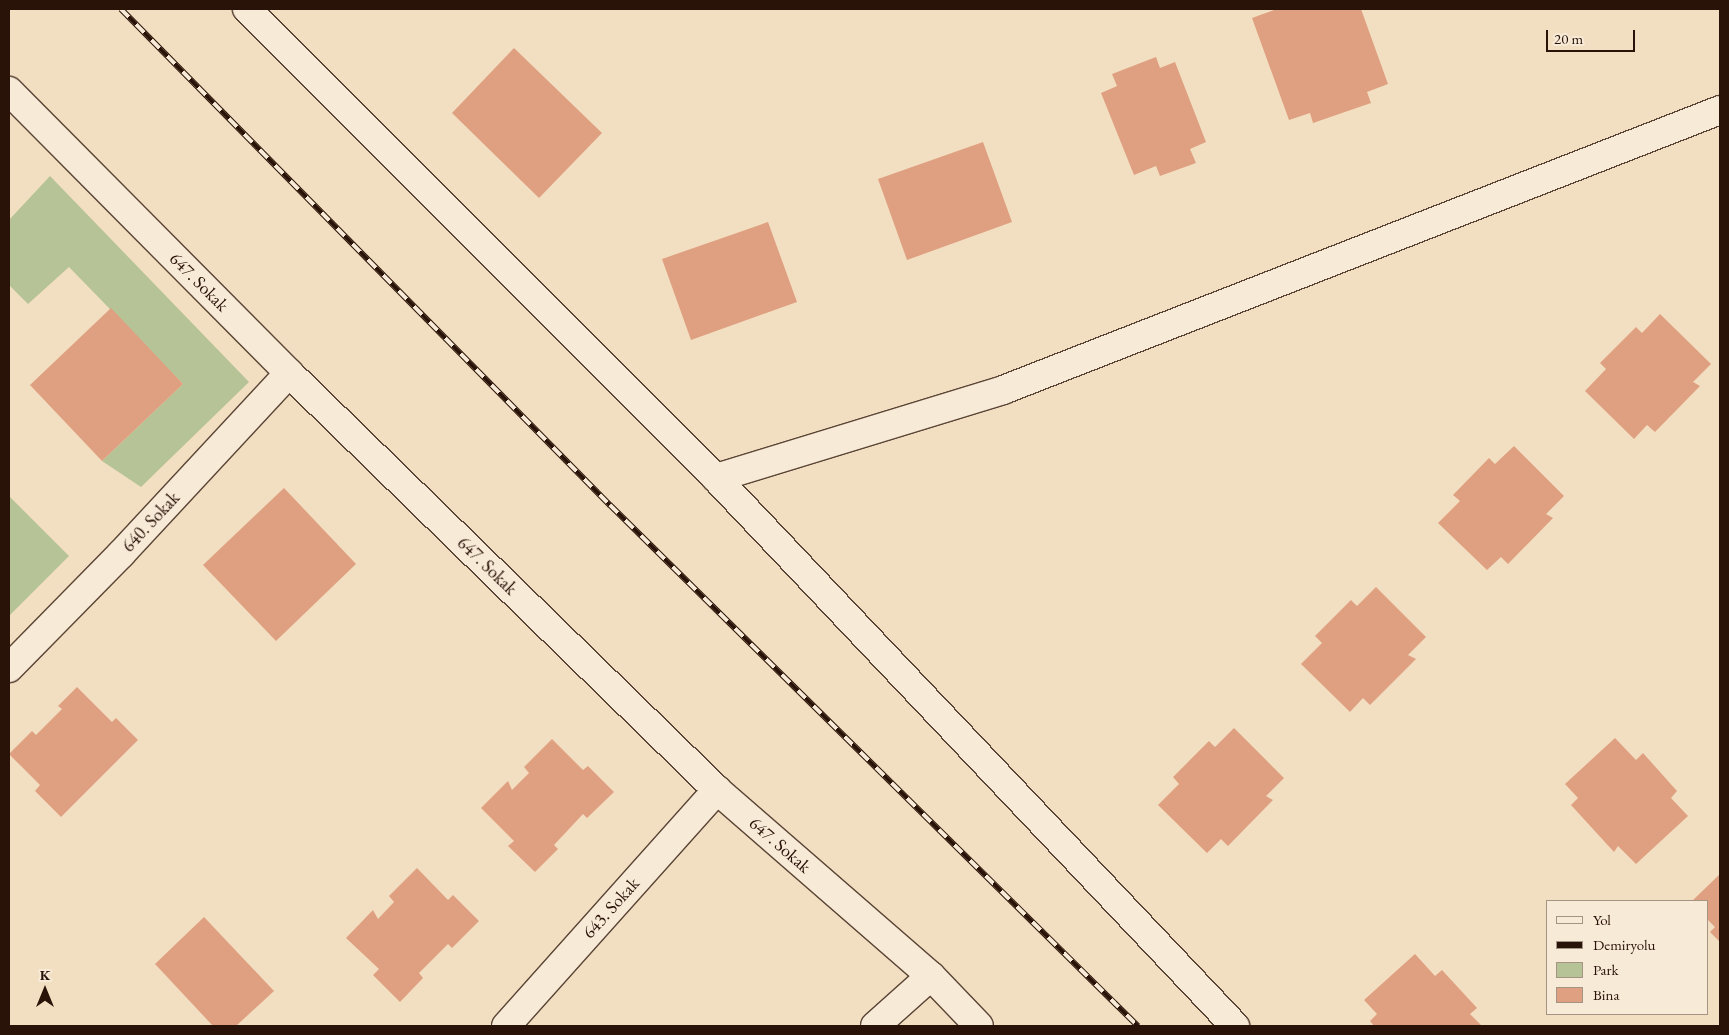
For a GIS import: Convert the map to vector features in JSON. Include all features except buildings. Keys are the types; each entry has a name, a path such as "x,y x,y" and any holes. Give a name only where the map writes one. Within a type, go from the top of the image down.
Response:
{"street":[{"path":"247,9 716,478 1236,1026"},
{"name":"647. Sokak","path":"9,91 289,373 717,790 930,976 979,1026"},
{"path":"716,478 1004,390 1720,110"},
{"name":"640. Sokak","path":"9,668 121,554 289,373"},
{"name":"643. Sokak","path":"506,1026 717,790"},
{"path":"875,1026 930,976"}],"green space":[{"path":"50,176 249,382 141,487 102,461 183,384 69,267 28,304 9,285 9,220"},
{"path":"9,496 69,556 9,616"}],"railway":[{"path":"121,9 610,505 1138,1026"}]}
